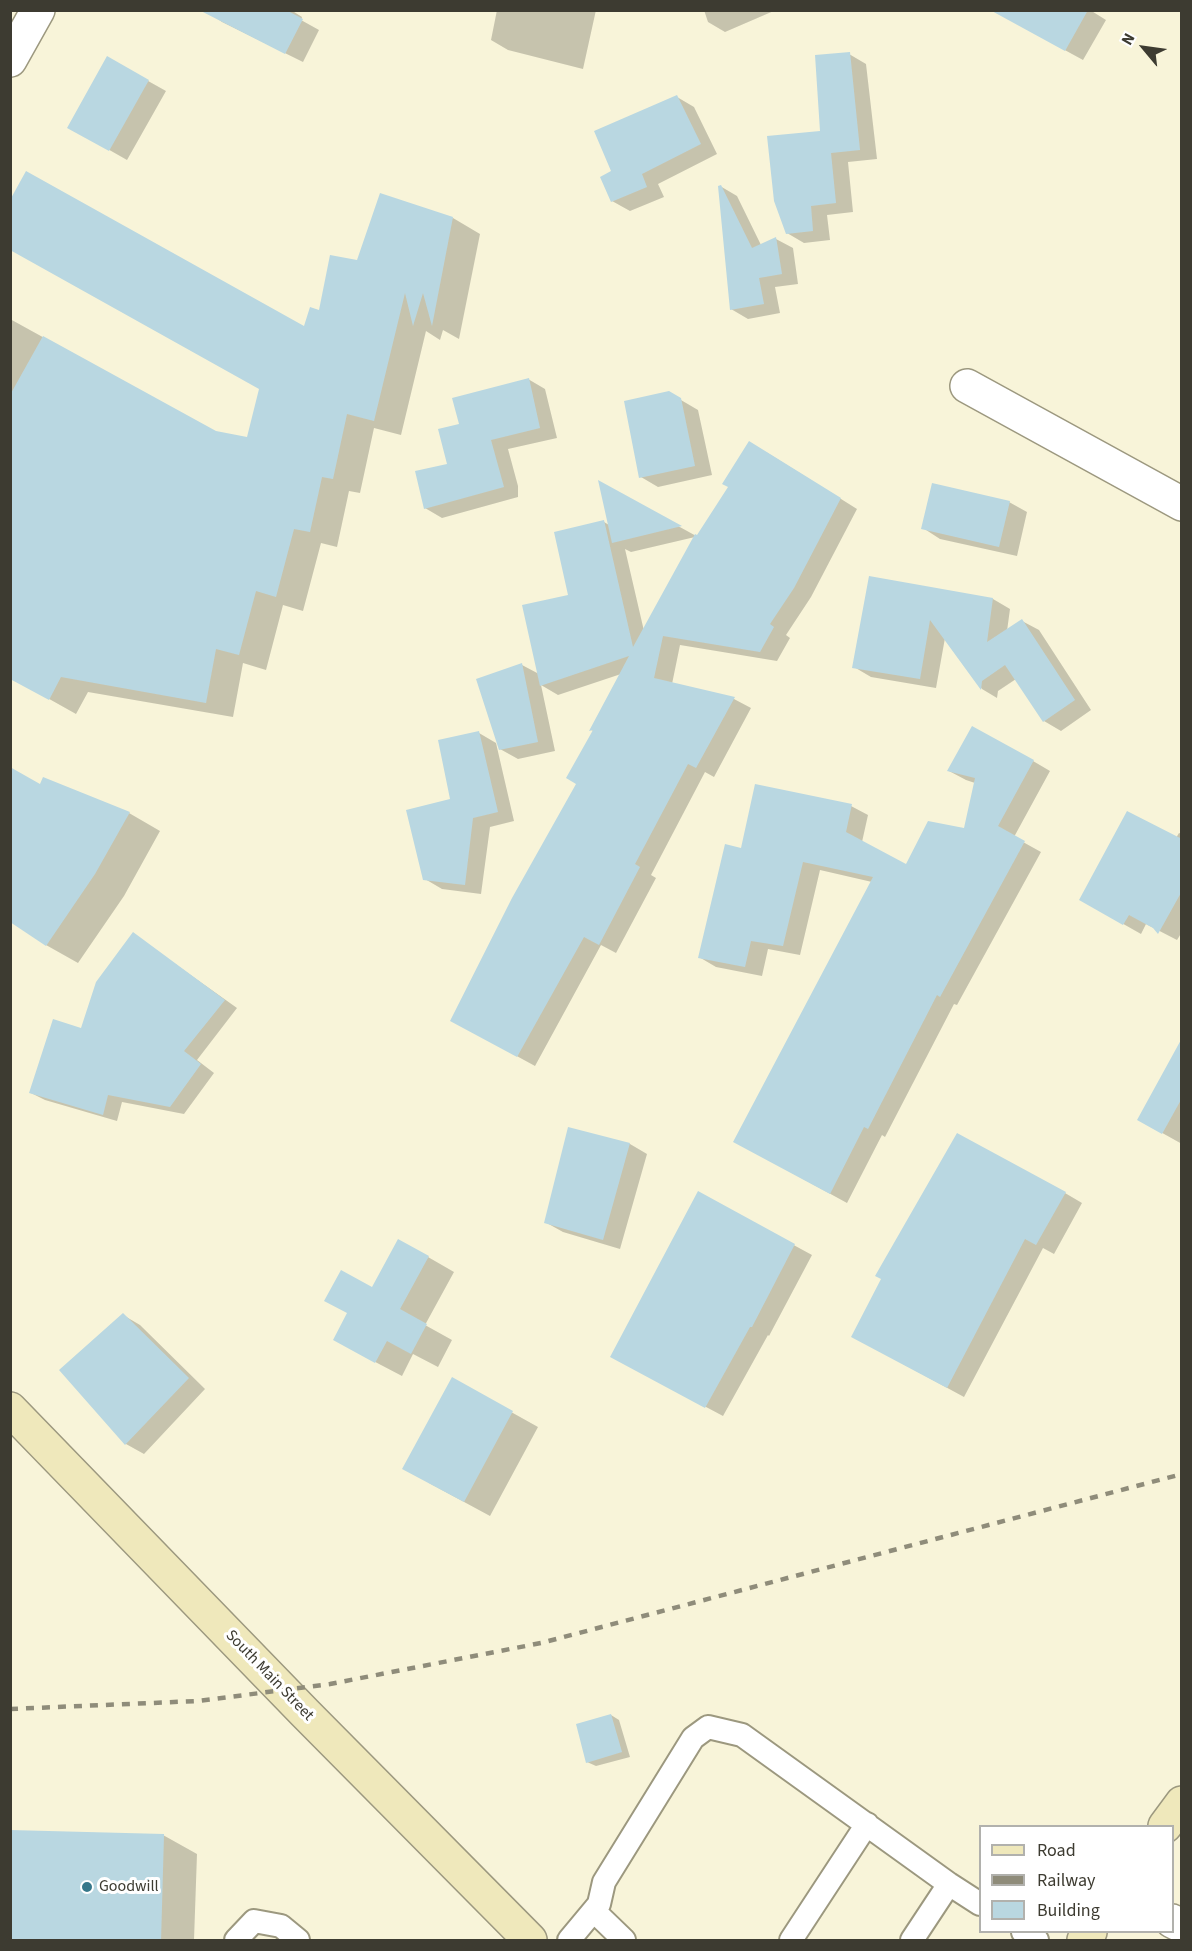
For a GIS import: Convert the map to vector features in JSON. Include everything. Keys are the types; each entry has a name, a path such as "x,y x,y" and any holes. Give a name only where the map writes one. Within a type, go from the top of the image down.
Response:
{"main road":[{"name":"South Main Street","path":"10,1409 530,1941"},
{"path":"1167,1825 1182,1803"}],"street":[{"path":"10,60 38,10"},
{"path":"967,386 1182,504"}],"lane":[{"path":"569,1941 599,1904 604,1882 693,1738 708,1727 742,1736 949,1884 979,1903"},
{"path":"790,1941 867,1824"},
{"path":"912,1941 949,1884"},
{"path":"594,1911 624,1941"},
{"path":"236,1941 254,1921 281,1926 298,1941"}],"building":[{"path":"199,10 286,10 303,19 285,54"},
{"path":"990,10 1088,10 1065,51"},
{"path":"850,52 860,150 831,153 836,203 811,206 813,231 786,234 774,201 767,136 820,131 815,55"},
{"path":"107,56 149,80 109,151 67,128"},
{"path":"677,95 701,144 642,174 647,187 611,202 600,177 611,171 594,131"},
{"path":"26,171 304,326 310,307 319,310 330,255 357,260 380,193 453,217 432,326 423,293 413,326 405,293 374,421 347,414 333,479 322,477 310,532 294,529 276,597 256,591 239,655 216,649 206,703 61,677 49,700 10,679 10,395 43,336 216,431 247,437 259,389 10,250 10,200"},
{"path":"721,185 752,248 776,237 782,274 759,278 764,304 730,310 718,186"},
{"path":"529,378 540,428 491,440 504,487 424,509 415,471 447,464 438,429 459,424 452,398"},
{"path":"669,391 681,398 695,466 639,478 624,401"},
{"path":"749,441 841,498 794,588 770,624 774,627 760,652 663,636 654,678 735,697 696,768 688,764 635,864 640,867 599,945 584,937 517,1057 450,1021 512,898 576,784 566,778 593,730 589,731 629,656 540,686 522,605 568,595 554,532 604,520 633,647 695,534 697,535 728,487 722,484"},
{"path":"598,480 682,526 612,543"},
{"path":"932,483 1010,501 999,547 921,529"},
{"path":"869,576 993,598 987,642 1022,619 1075,700 1043,722 1005,665 982,681 981,690 930,620 920,679 852,668"},
{"path":"522,663 538,742 499,750 476,679"},
{"path":"972,726 1034,760 998,826 1025,841 940,997 937,995 868,1129 864,1127 830,1194 733,1142 873,877 803,862 783,946 751,941 745,967 698,958 725,844 741,848 755,784 852,804 846,832 906,864 928,821 964,828 975,778 947,771"},
{"path":"479,731 498,812 473,818 465,885 423,880 406,810 450,799 438,740"},
{"path":"10,767 40,784 43,777 130,812 95,874 46,946 10,922"},
{"path":"1127,811 1182,839 1182,891 1158,934 1153,928 1129,915 1123,925 1079,900"},
{"path":"133,932 225,1000 184,1051 201,1064 170,1107 108,1095 103,1115 29,1093 53,1019 81,1028 96,982"},
{"path":"1182,1038 1182,1098 1162,1134 1137,1120"},
{"path":"568,1127 630,1143 603,1240 544,1223"},
{"path":"957,1133 1066,1192 1036,1245 1025,1239 947,1388 851,1337 881,1279 875,1276"},
{"path":"698,1191 795,1244 752,1327 705,1408 610,1357"},
{"path":"398,1239 429,1256 400,1309 427,1324 411,1354 387,1341 375,1363 333,1340 347,1313 324,1301 341,1270 372,1287"},
{"path":"123,1313 189,1378 125,1445 59,1370"},
{"path":"452,1377 513,1411 464,1502 402,1469"},
{"path":"611,1714 622,1752 586,1763 576,1724"},
{"name":"Goodwill","path":"10,1830 164,1834 161,1941 10,1941"}],"railway":[{"path":"10,1709 198,1701 330,1684 541,1643 1182,1474"}],"place":[{"name":"Goodwill","path":"87,1887"}]}
